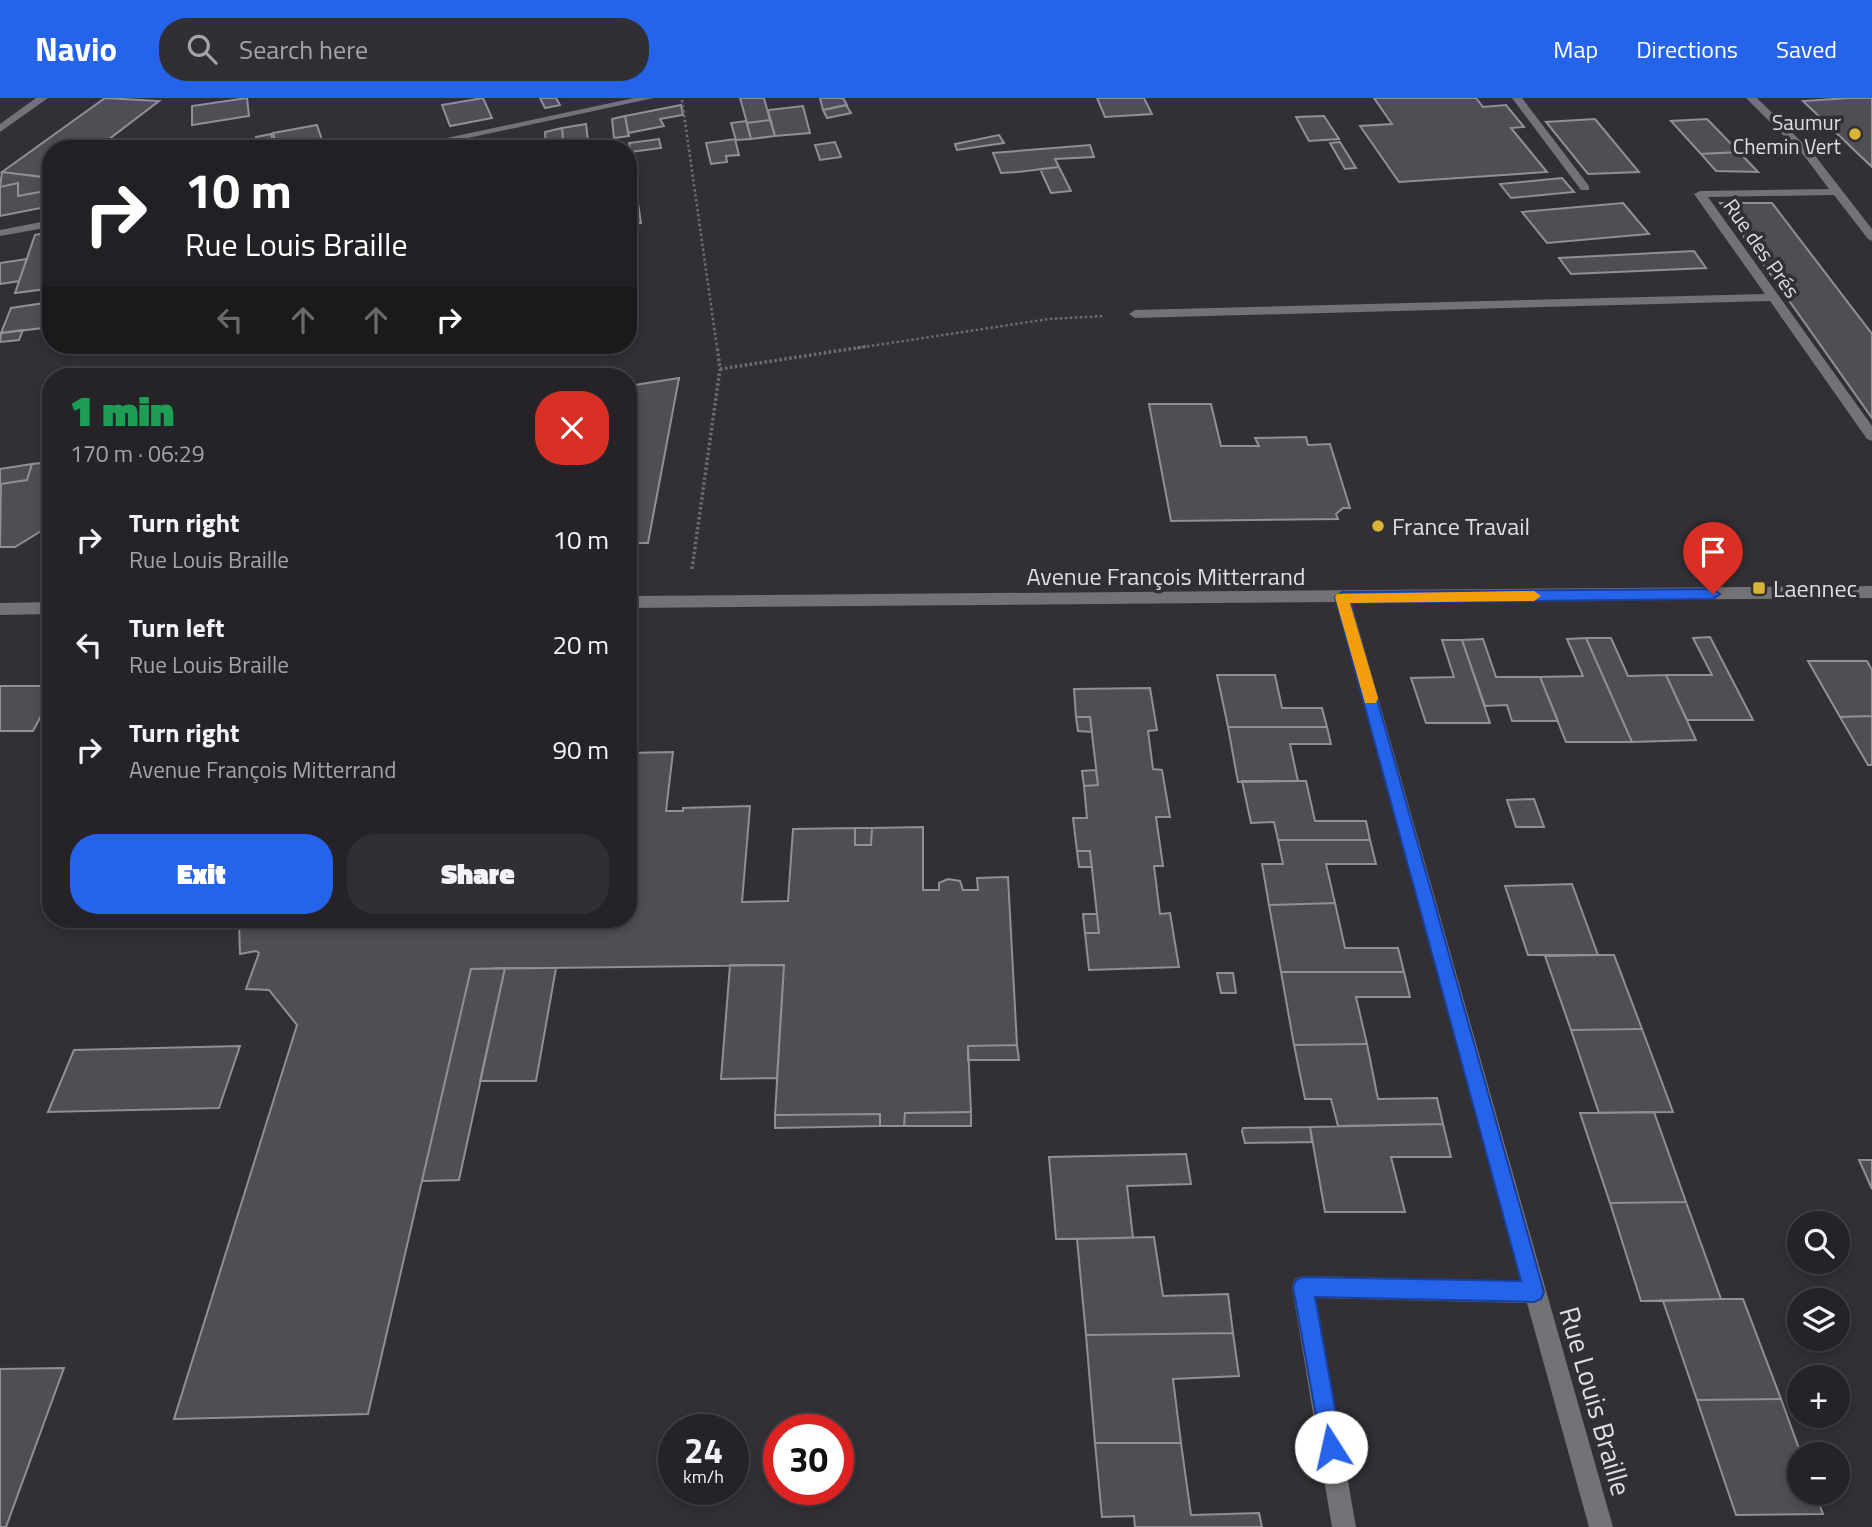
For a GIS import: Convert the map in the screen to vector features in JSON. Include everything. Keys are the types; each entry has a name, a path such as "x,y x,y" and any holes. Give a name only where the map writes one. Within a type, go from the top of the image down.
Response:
{"street":[{"path":"0,129 43,98"},
{"path":"444,140 649,98"},
{"path":"1517,98 1585,188"},
{"path":"1751,98 1809,155 1872,237"},
{"name":"Rue des Prés","path":"1837,192 1700,194 1872,436"},
{"path":"0,233 42,225"},
{"path":"1135,314 1773,297"},
{"name":"Avenue François Mitterrand","path":"637,602 1872,592"},
{"name":"Rue Louis Braille","path":"1342,597 1601,1527"},
{"path":"0,609 42,608"},
{"name":"Rue Louis Braille","path":"1345,1527 1303,1287 1534,1292"}],"path":[{"path":"682,98 720,369 688,601"},
{"path":"720,369 1049,319 1135,314"}],"building":[{"path":"105,98 159,101 108,140 47,140"},
{"path":"247,98 249,116 192,125 192,106"},
{"path":"483,98 492,118 450,126 442,105"},
{"path":"540,98 556,98 560,105 545,108"},
{"path":"740,98 764,98 770,120 747,123"},
{"path":"820,98 843,98 847,105 823,110"},
{"path":"1097,98 1144,98 1152,114 1105,117"},
{"path":"1374,98 1476,98 1483,107 1506,105 1524,127 1511,128 1547,172 1399,182 1360,126 1392,124"},
{"name":"Saumur Chemin Vert","path":"1849,98 1872,98 1872,167 1803,101"},
{"path":"681,105 683,115 660,119 664,126 628,133 625,116"},
{"path":"846,105 851,113 827,118 823,110"},
{"path":"803,106 810,133 775,136 768,110"},
{"path":"625,116 629,136 614,138 612,119"},
{"path":"1324,116 1339,139 1309,141 1296,117"},
{"path":"1595,119 1639,172 1588,174 1546,122"},
{"path":"1707,119 1739,152 1701,154 1671,121"},
{"path":"770,120 775,136 751,139 747,123"},
{"path":"746,121 751,139 736,140 731,123"},
{"path":"586,124 588,140 563,140 562,128"},
{"path":"317,125 322,140 275,140 273,133"},
{"path":"562,128 563,140 545,140 545,132"},
{"path":"271,134 273,140 257,140 256,137"},
{"path":"999,135 1004,143 957,150 955,144"},
{"path":"659,139 661,148 637,151 637,142"},
{"path":"735,139 739,155 726,156 727,162 711,164 706,143"},
{"path":"835,142 841,157 820,160 815,145"},
{"path":"1340,142 1356,168 1345,169 1330,143"},
{"path":"42,143 42,177 2,172"},
{"path":"1090,145 1094,157 1055,159 1059,167 1018,172 1001,173 993,153"},
{"path":"1739,152 1758,172 1716,171 1701,154"},
{"path":"1059,167 1071,191 1051,193 1040,169"},
{"path":"2,172 42,177 42,192 18,196 18,183 0,187"},
{"path":"1562,178 1574,192 1511,198 1500,184"},
{"path":"18,183 18,196 42,192 42,208 0,216 0,187"},
{"path":"1623,203 1649,234 1547,243 1522,212"},
{"path":"1720,203 1772,203 1872,334 1872,418"},
{"path":"639,210 641,223 637,223"},
{"path":"42,234 42,290 15,293 35,235"},
{"path":"1694,251 1706,268 1571,274 1559,258"},
{"path":"27,259 19,281 0,284 0,263"},
{"path":"42,303 42,328 1,333 11,308"},
{"path":"23,330 19,340 0,342 1,333"},
{"path":"679,378 648,543 637,543 637,385"},
{"path":"1149,404 1211,404 1221,446 1259,446 1255,438 1306,437 1308,445 1330,444 1350,508 1343,508 1336,514 1338,519 1171,521"},
{"path":"42,463 42,530 15,547 0,547 1,484 27,480 32,464"},
{"path":"32,464 27,480 1,484 0,488 0,469"},
{"path":"1710,637 1753,720 1687,720 1666,675 1712,675 1693,638"},
{"path":"1586,638 1632,742 1566,742 1540,677 1583,676 1567,639"},
{"path":"1586,638 1611,638 1628,676 1666,675 1696,740 1632,742"},
{"path":"1483,639 1496,677 1540,677 1558,721 1512,721 1507,705 1485,706 1462,640"},
{"path":"1442,640 1462,640 1490,723 1426,723 1411,678 1454,677"},
{"path":"1808,661 1867,661 1872,670 1872,716 1840,717"},
{"path":"1217,675 1275,675 1282,708 1322,708 1327,727 1228,727"},
{"path":"0,686 42,686 42,714 33,731 0,731"},
{"path":"1150,688 1157,730 1148,731 1153,769 1162,770 1170,817 1156,817 1163,866 1154,866 1160,914 1170,913 1179,967 1089,970 1085,933 1099,933 1090,851 1077,851 1073,818 1087,818 1084,786 1098,785 1090,717 1076,717 1074,689"},
{"path":"1872,716 1872,765 1868,765 1840,717"},
{"path":"1076,717 1090,717 1092,732 1078,731"},
{"path":"1228,727 1327,727 1331,744 1290,744 1298,781 1238,782"},
{"path":"673,752 666,811 750,806 742,902 788,901 793,829 855,828 855,845 871,845 872,828 923,827 923,890 939,890 939,883 948,879 960,881 963,890 978,890 977,878 1008,877 1017,1045 968,1046 971,1112 905,1113 904,1126 880,1126 880,1114 775,1115 784,965 471,969 368,1414 174,1419 297,1025 269,990 246,989 259,953 256,951 240,954 239,928 637,928 637,753"},
{"path":"1096,770 1098,785 1084,786 1082,771"},
{"path":"1242,781 1306,781 1315,821 1366,821 1370,840 1278,840 1274,822 1251,823"},
{"path":"1534,799 1544,827 1516,827 1507,800"},
{"path":"855,828 872,828 871,845 855,845"},
{"path":"1278,840 1370,840 1376,864 1326,864 1335,903 1269,905 1262,864 1283,864"},
{"path":"1077,851 1090,851 1092,867 1079,867"},
{"path":"1572,884 1598,955 1528,955 1505,886"},
{"path":"1335,903 1345,948 1398,948 1404,972 1281,972 1269,905"},
{"path":"1083,914 1097,914 1099,933 1085,933"},
{"path":"1614,955 1642,1029 1571,1030 1545,956"},
{"path":"730,965 784,965 777,1078 721,1079"},
{"path":"505,968 556,968 536,1081 480,1081"},
{"path":"505,968 459,1180 422,1181 471,969"},
{"path":"1281,972 1404,972 1410,997 1356,997 1367,1044 1294,1045"},
{"path":"1217,973 1233,973 1236,993 1221,993"},
{"path":"1642,1029 1673,1112 1599,1113 1571,1030"},
{"path":"1367,1044 1378,1099 1437,1098 1443,1124 1338,1126 1331,1099 1305,1099 1294,1045"},
{"path":"1017,1045 1019,1060 968,1060 968,1046"},
{"path":"240,1046 219,1108 48,1112 74,1050"},
{"path":"971,1112 971,1126 904,1126 905,1113"},
{"path":"1654,1112 1686,1202 1610,1203 1580,1113"},
{"path":"880,1114 880,1126 775,1128 775,1115"},
{"path":"1443,1124 1451,1157 1391,1157 1405,1212 1325,1212 1310,1127"},
{"path":"1310,1127 1312,1142 1245,1143 1242,1131 1243,1128"},
{"path":"1186,1154 1191,1184 1127,1186 1133,1238 1056,1239 1049,1157"},
{"path":"1859,1160 1872,1160 1872,1189"},
{"path":"1686,1202 1721,1299 1641,1301 1610,1203"},
{"path":"1154,1237 1163,1296 1228,1294 1233,1333 1086,1335 1077,1239"},
{"path":"1743,1299 1781,1399 1697,1400 1663,1301"},
{"path":"1233,1333 1239,1376 1173,1379 1181,1443 1095,1443 1086,1335"},
{"path":"64,1368 6,1527 0,1527 0,1369"},
{"path":"1781,1399 1787,1416 1787,1428 1792,1428 1797,1442 1787,1442 1787,1505 1820,1505 1823,1514 1736,1515 1697,1400"},
{"path":"1095,1443 1181,1443 1191,1515 1259,1513 1262,1527 1135,1527 1134,1516 1102,1517"}],"slow traffic":[{"path":"1371,698 1342,597 1534,596"}],"place":[{"name":"Saumur Chemin Vert","path":"1855,134"},
{"name":"France Travail","path":"1378,526"},
{"name":"Laennec","path":"1759,588"}],"route":[{"path":"1331,1447 1303,1287 1534,1292 1342,597 1713,594"}]}
